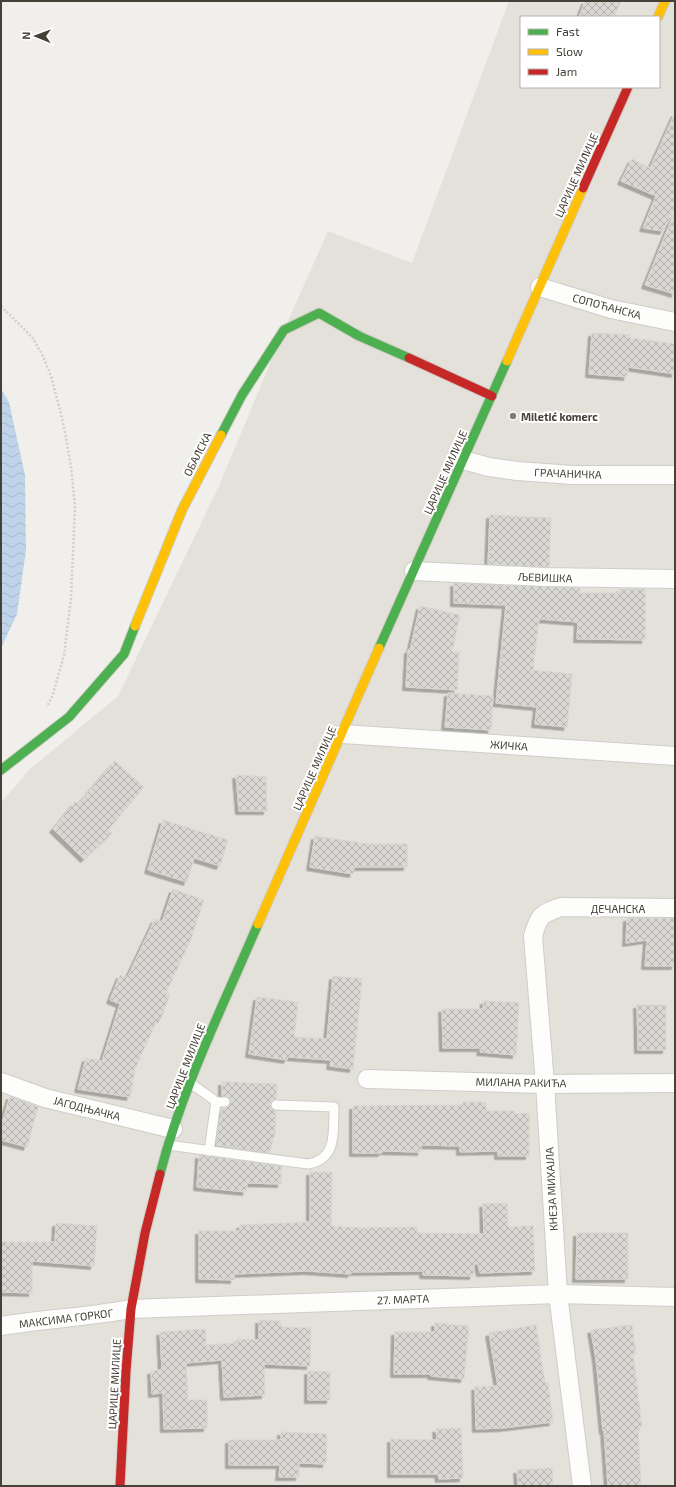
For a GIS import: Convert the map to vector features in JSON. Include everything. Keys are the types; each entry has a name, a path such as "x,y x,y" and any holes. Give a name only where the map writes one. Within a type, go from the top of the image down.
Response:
{"main road":[{"path":"658,16 665,1"},
{"name":"ЦАРИЦЕ МИЛИЦЕ","path":"120,1486 131,1309 145,1233 171,1137 190,1082 239,965 343,734 540,287 624,89"},
{"name":"ОБАЛСКА","path":"1,770 69,718 124,654 182,510 242,394 284,330 319,313 359,336 492,396"}],"street":[{"name":"СОПОЋАНСКА","path":"540,287 611,309 675,322"},
{"name":"ГРАЧАНИЧКА","path":"463,460 489,467 517,471 573,475 675,475"},
{"name":"ЉЕВИШКА","path":"414,571 544,577 675,579"},
{"name":"ЖИЧКА","path":"343,734 675,756"},
{"name":"ДЕЧАНСКА","path":"561,907 675,908"},
{"name":"КНЕЗА МИХАЈЛА","path":"561,907 544,913 537,922 533,936 545,1084 558,1294 582,1486"},
{"name":"МИЛАНА РАКИЋА","path":"367,1079 545,1084 675,1083"},
{"name":"ЈАГОДЊАЧКА","path":"1,1082 45,1098 171,1137"},
{"name":"27. МАРТА","path":"131,1309 558,1294 675,1297"},
{"name":"МАКСИМА ГОРКОГ","path":"1,1326 30,1321 108,1314 131,1309"}],"lane":[{"path":"190,1082 199,1090 221,1102 210,1151"},
{"path":"171,1137 210,1151 308,1164 316,1163 322,1160 328,1153 332,1140 334,1107 276,1105"}],"path":[{"path":"1,306 32,337 43,356 51,376 63,422 72,466 75,507 71,598 64,654 53,694 42,717 43,738"}],"shaded area":[{"path":"509,1 675,1 675,1486 1,1486 1,803 29,770 118,696 219,486 284,330 328,231 412,263"}],"water":[{"path":"1,389 9,402 25,475 26,550 17,614 1,648"}],"building":[{"path":"585,1 621,1 614,16 579,16"},
{"path":"675,113 675,209 663,231 643,228 656,196 621,181 632,159 650,168"},
{"path":"675,213 675,294 645,285"},
{"path":"592,333 630,335 630,338 675,344 675,374 628,367 627,377 589,374"},
{"path":"490,515 551,518 549,567 488,564"},
{"path":"454,583 580,588 580,593 619,593 619,589 645,589 645,640 577,639 578,622 539,619 533,670 572,674 567,727 535,724 537,707 496,703 506,605 454,603"},
{"path":"420,606 460,615 452,652 459,652 457,690 406,687 408,650 410,650"},
{"path":"448,693 493,696 491,730 445,727"},
{"path":"115,761 144,787 108,830 112,833 84,859 53,829 75,802 78,804"},
{"path":"236,775 266,777 267,811 239,811"},
{"path":"163,820 228,840 220,866 194,858 187,882 148,870"},
{"path":"315,836 368,844 407,844 407,867 354,867 353,874 310,867"},
{"path":"173,889 204,900 191,939 166,993 170,994 161,1019 158,1018 135,1069 130,1097 78,1089 86,1058 102,1061 120,1004 110,1000 120,975 127,978 155,919 162,922"},
{"path":"627,918 675,918 675,966 645,966 647,940 626,943"},
{"path":"333,976 362,979 353,1069 330,1066 331,1060 288,1057 287,1060 249,1054 257,997 298,1002 294,1037 327,1039"},
{"path":"484,1001 519,1003 516,1055 480,1052 481,1048 443,1048 442,1009 483,1009"},
{"path":"637,1005 666,1005 666,1050 638,1050"},
{"path":"222,1082 277,1084 276,1099 270,1104 271,1108 276,1111 275,1133 269,1153 216,1145 221,1118 221,1108 228,1107 231,1102 228,1097 222,1096"},
{"path":"10,1096 38,1107 27,1147 1,1140 1,1126"},
{"path":"463,1102 486,1102 486,1111 514,1111 514,1114 529,1113 529,1156 498,1156 498,1151 460,1152 460,1146 421,1145 421,1152 381,1151 382,1153 353,1153 353,1106 463,1105"},
{"path":"199,1155 281,1166 281,1184 247,1183 246,1192 197,1187"},
{"path":"310,1172 332,1172 331,1226 362,1228 417,1227 417,1233 484,1234 483,1204 507,1203 508,1227 533,1226 535,1271 480,1273 478,1264 474,1264 473,1276 423,1275 423,1271 351,1272 351,1274 307,1271 234,1274 234,1280 199,1279 199,1231 240,1231 240,1225 310,1222"},
{"path":"56,1223 97,1226 94,1266 32,1261 32,1293 1,1292 1,1242 55,1242"},
{"path":"577,1233 628,1233 628,1279 576,1279"},
{"path":"259,1320 281,1321 281,1327 311,1328 310,1366 264,1364 265,1395 224,1397 222,1360 186,1363 188,1400 207,1400 207,1428 164,1429 163,1393 152,1394 151,1371 162,1370 160,1332 205,1329 206,1345 237,1343 237,1339 259,1340"},
{"path":"435,1323 469,1326 464,1379 431,1376 431,1374 394,1374 395,1332 435,1332"},
{"path":"536,1325 545,1383 548,1383 553,1422 503,1428 476,1429 475,1387 498,1386 489,1333"},
{"path":"632,1325 636,1354 633,1354 642,1427 638,1427 641,1486 608,1486 604,1430 603,1431 596,1359 591,1330"},
{"path":"308,1371 330,1372 330,1400 308,1400"},
{"path":"461,1428 463,1478 439,1479 438,1474 391,1474 391,1439 437,1440 436,1429"},
{"path":"281,1432 327,1434 326,1464 299,1463 299,1477 279,1477 280,1465 229,1465 229,1440 281,1440"},
{"path":"552,1468 553,1486 518,1486 517,1470"}],"traffic: fast":[{"path":"221,435 242,395 284,330 319,313 359,336 409,358"},
{"path":"379,648 507,361"},
{"path":"1,770 69,717 124,654 135,626"},
{"path":"160,1174 169,1142 191,1079 258,924"}],"traffic: slow":[{"path":"658,16 665,1"},
{"path":"507,361 583,188"},
{"path":"135,626 182,510 221,435"},
{"path":"258,924 379,648"}],"traffic: jam":[{"path":"583,188 628,88"},
{"path":"409,358 492,396"},
{"path":"120,1486 131,1309 145,1233 160,1174"}],"place":[{"name":"Miletić komerc","path":"513,416"}]}
